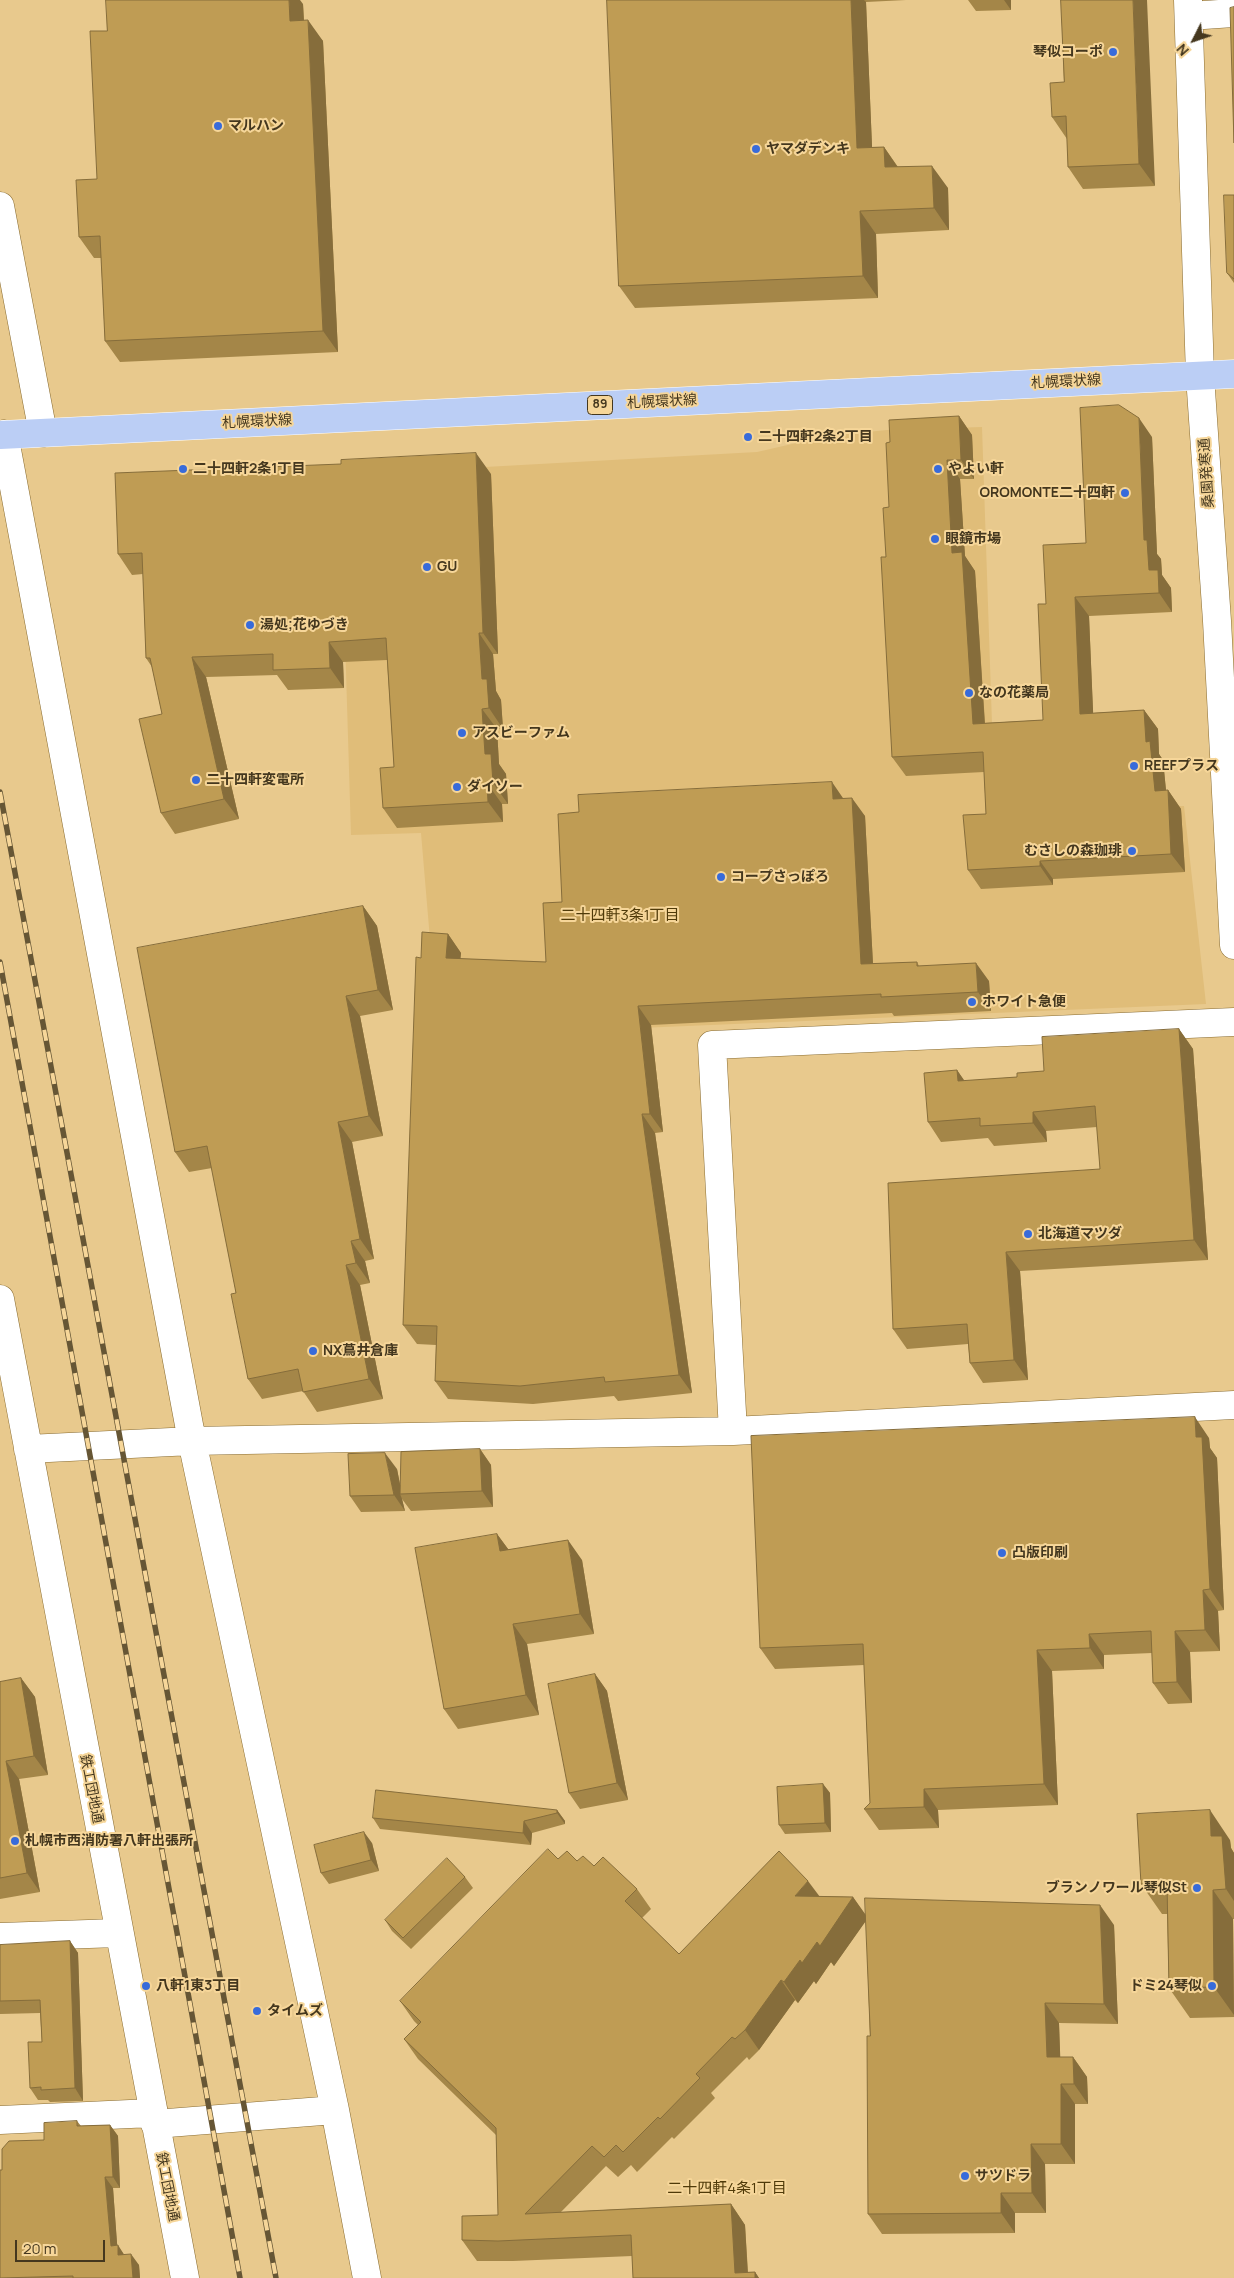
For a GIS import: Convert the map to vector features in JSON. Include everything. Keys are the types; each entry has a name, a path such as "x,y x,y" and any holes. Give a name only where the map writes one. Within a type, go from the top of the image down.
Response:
{"main road":[{"name":"札幌環状線","path":"2,434 1234,374"}],"street":[{"path":"1188,8 1234,13"},
{"name":"桑園発寒通","path":"1188,8 1200,376 1225,620 1234,945"},
{"path":"0,206 43,433"},
{"path":"2,434 192,1442 335,2110 366,2278"},
{"path":"734,1431 712,1045 1234,1022"},
{"name":"鉄工団地通","path":"0,1299 118,1933 185,2278"},
{"path":"28,1449 192,1442 734,1431 1234,1405"},
{"path":"0,1937 118,1933"},
{"path":"0,2120 154,2118 335,2110"}],"shaded area":[{"path":"982,427 995,813 1184,806 1206,1004 569,1031 432,963 421,833 351,835 340,475 757,452 827,436 887,430"}],"building":[{"name":"マルハン","path":"106,0 289,0 290,21 308,20 323,331 105,341 100,236 79,237 76,180 97,179 90,31 107,31"},
{"path":"607,0 851,0 857,148 884,147 885,167 932,166 934,208 860,211 863,276 619,286"},
{"name":"琴似コーポ","path":"1061,0 1133,0 1139,164 1068,167 1066,116 1052,117 1050,83 1064,82"},
{"path":"1234,7 1234,143 1230,8"},
{"path":"1224,195 1234,195 1234,279 1227,273"},
{"path":"1119,405 1139,418 1144,540 1147,540 1149,570 1158,570 1159,593 1075,597 1080,714 1144,710 1146,742 1150,741 1155,791 1168,790 1171,854 1040,861 1040,866 968,870 963,815 986,814 983,752 892,757 881,557 886,557 883,508 889,507 886,443 890,442 889,420 959,416 961,460 947,460 952,553 962,552 973,724 1043,720 1038,604 1046,604 1043,545 1086,543 1080,408"},
{"path":"476,453 483,633 479,633 482,679 487,679 489,708 482,709 485,754 491,754 493,783 487,783 488,802 383,808 380,768 394,767 386,638 329,642 330,668 273,670 273,654 192,657 224,799 161,813 139,719 162,714 150,658 146,658 142,553 118,554 115,473 341,464 341,460"},
{"path":"832,782 833,799 852,798 861,964 917,962 917,966 976,963 978,992 881,997 881,994 638,1006 650,1114 642,1114 679,1375 605,1382 604,1377 520,1386 435,1381 437,1326 403,1325 416,957 421,958 422,932 448,934 446,958 546,962 543,903 562,902 558,814 579,812 578,795"},
{"path":"363,906 378,990 346,996 369,1116 338,1122 360,1239 351,1241 356,1263 346,1265 369,1379 303,1392 298,1369 248,1379 231,1294 236,1293 207,1146 175,1152 137,948"},
{"path":"1179,1029 1194,1240 1006,1252 1014,1360 970,1363 967,1324 893,1329 888,1183 1100,1169 1095,1106 1033,1112 1033,1123 980,1126 980,1118 928,1122 924,1073 957,1070 958,1081 1017,1077 1017,1073 1044,1071 1042,1037"},
{"path":"1195,1417 1196,1437 1202,1437 1210,1589 1203,1590 1205,1630 1175,1631 1177,1682 1153,1683 1151,1631 1089,1634 1090,1648 1037,1650 1044,1784 924,1789 924,1807 864,1809 870,1803 863,1644 760,1648 751,1436"},
{"path":"480,1449 482,1491 400,1494 401,1452"},
{"path":"385,1453 394,1495 350,1496 348,1454"},
{"path":"497,1534 500,1551 568,1540 580,1614 513,1624 526,1695 444,1709 415,1548"},
{"path":"595,1674 617,1783 569,1793 548,1684"},
{"path":"21,1678 34,1756 6,1761 27,1873 0,1878 0,1682"},
{"path":"823,1784 825,1823 779,1825 777,1787"},
{"path":"376,1790 557,1810 557,1813 524,1821 523,1833 373,1818"},
{"path":"1210,1810 1211,1836 1222,1836 1226,1889 1213,1890 1214,1987 1169,1988 1167,1883 1141,1884 1137,1814"},
{"path":"364,1832 371,1860 321,1873 314,1845"},
{"path":"548,1849 558,1859 567,1851 577,1861 583,1856 594,1866 603,1857 637,1889 625,1901 679,1954 779,1851 808,1881 795,1896 853,1897 820,1946 817,1942 802,1963 800,1960 784,1982 781,1980 745,2030 735,2039 732,2037 696,2074 700,2078 660,2119 658,2117 623,2152 616,2145 604,2157 592,2146 525,2214 731,2204 735,2273 755,2272 755,2278 633,2278 631,2235 498,2241 462,2240 462,2216 498,2215 496,2128 404,2039 421,2022 400,2001"},
{"path":"447,1858 465,1877 403,1938 385,1920"},
{"path":"865,1898 1100,1905 1104,2004 1045,2003 1047,2057 1073,2057 1074,2084 1061,2084 1061,2144 1031,2144 1032,2193 1001,2193 1001,2213 868,2214 867,2036 870,2036"},
{"path":"70,1941 75,2088 41,2090 41,2087 30,2088 28,2042 42,2042 40,2000 0,2001 0,1945"},
{"path":"77,2121 77,2126 110,2125 113,2177 105,2177 111,2246 118,2245 118,2255 131,2254 133,2278 73,2278 73,2276 0,2278 0,2170 2,2170 2,2149 9,2141 44,2140 44,2123"}],"railway":[{"path":"0,792 276,2278"},
{"path":"0,962 240,2278"}],"place":[{"name":"琴似コーポ","path":"1113,52"},
{"name":"マルハン","path":"218,126"},
{"name":"ヤマダデンキ","path":"756,149"},
{"name":"二十四軒2条2丁目","path":"748,437"},
{"name":"二十四軒2条1丁目","path":"183,469"},
{"name":"やよい軒","path":"938,469"},
{"name":"OROMONTE二十四軒","path":"1125,493"},
{"name":"眼鏡市場","path":"935,539"},
{"name":"GU","path":"427,567"},
{"name":"湯処;花ゆづき","path":"250,625"},
{"name":"なの花薬局","path":"969,693"},
{"name":"アスビーファム","path":"462,733"},
{"name":"REEFプラス","path":"1134,766"},
{"name":"二十四軒変電所","path":"196,780"},
{"name":"ダイソー","path":"457,787"},
{"name":"むさしの森珈琲","path":"1132,851"},
{"name":"コープさっぽろ","path":"721,877"},
{"name":"ホワイト急便","path":"972,1002"},
{"name":"北海道マツダ","path":"1028,1234"},
{"name":"NX蔦井倉庫","path":"313,1351"},
{"name":"凸版印刷","path":"1002,1553"},
{"name":"札幌市西消防署八軒出張所","path":"15,1841"},
{"name":"ブランノワール琴似St","path":"1197,1888"},
{"name":"八軒1東3丁目","path":"146,1986"},
{"name":"ドミ24琴似","path":"1212,1986"},
{"name":"タイムズ","path":"257,2011"},
{"name":"サツドラ","path":"965,2176"}],"district":[{"name":"二十四軒3条1丁目","path":"620,916"},
{"name":"二十四軒4条1丁目","path":"727,2189"}]}
